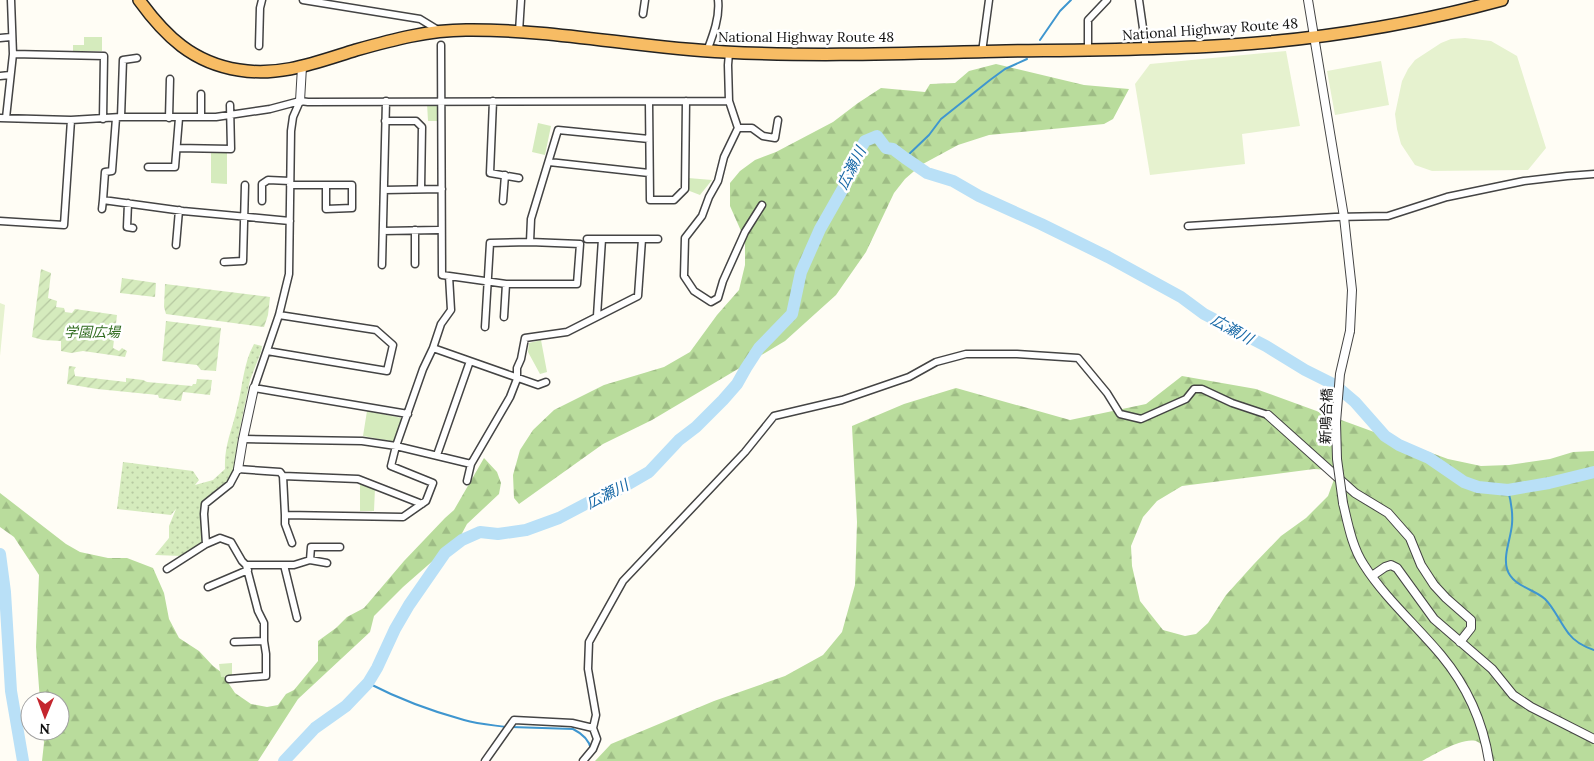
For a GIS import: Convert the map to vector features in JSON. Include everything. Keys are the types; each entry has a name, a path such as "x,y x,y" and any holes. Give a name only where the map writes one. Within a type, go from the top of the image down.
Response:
{"highway":[{"name":"National Highway Route 48","path":"139,0 155,22 171,39 187,51 217,65 251,72 302,67 388,41 439,31 493,30 729,53 806,54 1146,49 1234,45 1313,37 1392,25 1466,10 1502,0"}],"street":[{"path":"0,126 13,54 11,0"},
{"path":"258,46 262,0"},
{"path":"302,0 420,19 439,31"},
{"path":"519,32 521,0"},
{"path":"643,14 645,0"},
{"path":"708,52 719,7 718,0"},
{"path":"982,52 989,0"},
{"path":"1088,50 1088,20 1107,0"},
{"path":"1140,0 1146,49"},
{"name":"新鳴合橋","path":"1308,0 1344,217 1352,290 1350,331 1340,374 1336,422 1337,459 1343,503 1363,564 1388,598 1456,674 1477,716 1485,737 1490,761"},
{"path":"0,38 11,36"},
{"path":"441,45 442,275 489,281 506,284 576,284 580,244 490,242 489,281 485,327"},
{"path":"729,53 729,101 738,128 724,157 718,181 709,197 702,216 685,238 684,276 694,291 711,302 718,298 723,281 745,232 762,205"},
{"path":"13,54 104,56 102,119"},
{"path":"102,209 104,172 112,171 119,118 123,60 137,58"},
{"path":"206,544 204,514 206,504 230,484 238,469 254,388 279,315 289,274 291,129 293,117 300,101 302,67"},
{"path":"0,76 10,75"},
{"path":"170,80 170,118"},
{"path":"201,94 201,118"},
{"path":"2,118 70,120 201,118 270,109 300,101 729,101"},
{"path":"382,265 386,101"},
{"path":"493,101 490,173 519,178"},
{"path":"649,102 650,200 674,200 685,189 686,101"},
{"path":"177,148 231,149 230,105"},
{"path":"148,167 175,167 179,118"},
{"path":"0,221 64,225 70,120"},
{"path":"738,128 752,128 762,136 775,138 778,120"},
{"path":"385,121 416,121 422,127 421,189"},
{"path":"530,242 531,219 558,130 649,140"},
{"path":"549,162 649,173"},
{"path":"1188,226 1388,216 1447,197 1524,181 1594,174"},
{"path":"503,201 504,175"},
{"path":"262,201 262,184 268,180 290,183 352,185 352,208 326,209 326,185"},
{"path":"224,262 243,261 245,185"},
{"path":"384,190 442,189"},
{"path":"103,200 290,221"},
{"path":"128,203 127,227 133,228"},
{"path":"176,245 180,210"},
{"path":"415,230 415,264"},
{"path":"383,231 438,230"},
{"path":"587,239 658,239"},
{"path":"597,316 602,239"},
{"path":"466,481 471,464 504,409 517,379 517,368 525,338 567,332 638,296 642,239"},
{"path":"285,516 403,517 426,501 432,483 391,466 396,446 423,369 441,324 451,310 449,276"},
{"path":"504,317 506,284"},
{"path":"267,352 387,372 393,345 376,330 279,315"},
{"path":"433,348 517,379 538,385 546,382"},
{"path":"583,761 593,749 597,739 592,728 596,715 588,669 589,642 623,581 745,452 774,416 842,400 909,377 936,362 966,354 1009,354 1078,358 1107,393 1120,414 1141,419 1186,398 1194,389 1202,389 1232,403 1268,415 1355,493 1388,513 1410,538 1421,565 1434,585 1471,620 1471,628 1460,642"},
{"path":"437,455 470,361"},
{"path":"254,388 408,414"},
{"path":"243,439 362,441 396,446 471,464"},
{"path":"238,469 280,472 283,476 285,524 292,543"},
{"path":"283,476 358,479 422,504"},
{"path":"167,569 206,544 220,538 231,542 247,567 258,611 264,623 266,676 229,678"},
{"path":"310,560 310,546 340,546"},
{"path":"208,587 247,567 294,565 310,560 326,563"},
{"path":"284,565 297,618"},
{"path":"1372,576 1391,565 1397,568 1434,619 1492,669 1513,695 1531,708 1594,739"},
{"path":"234,642 264,641"},
{"path":"485,761 514,720 572,723 592,728"}],"green space":[{"path":"84,37 102,37 102,51 73,51 73,45 84,45"},
{"path":"1465,38 1491,41 1517,56 1546,148 1528,170 1432,171 1415,165 1401,144 1395,114 1402,81 1408,69 1415,60 1441,43 1451,39"},
{"path":"1286,51 1300,126 1242,134 1245,164 1150,175 1135,84 1150,64"},
{"path":"1381,61 1389,105 1335,115 1327,71"},
{"path":"996,64 1084,85 1129,89 1113,119 1104,124 989,135 958,145 921,165 905,179 894,193 866,252 836,295 785,341 652,420 603,444 519,504 514,498 513,475 520,450 533,430 554,410 604,385 664,367 690,352 717,315 739,290 745,265 745,240 730,206 730,183 740,171 755,160 776,152 833,122 881,88 925,92 930,84 955,83 969,71"},
{"path":"427,103 440,103 441,121 428,121"},
{"path":"538,123 551,126 545,155 532,152"},
{"path":"211,152 227,152 227,184 211,183"},
{"path":"688,178 712,180 700,195 687,190"},
{"name":"学園広場","path":"41,269 51,273 48,298 57,301 56,307 64,308 65,312 72,313 75,309 117,315 113,348 119,351 122,348 127,351 125,357 83,351 71,353 61,351 61,341 32,337"},
{"path":"122,278 156,283 155,297 120,293"},
{"path":"165,284 270,297 268,315 264,327 166,314 164,307"},
{"path":"0,303 5,305 0,356"},
{"path":"166,321 221,328 216,371 201,370 197,365 162,361"},
{"path":"541,340 547,372 540,374 528,352 529,343"},
{"path":"254,344 262,346 250,380 238,438 235,468 229,481 202,510 203,543 182,556 155,555 169,538 169,526 176,509 171,515 117,509 123,462 193,471 199,480 195,485 213,480 225,469 227,445 239,400 245,367"},
{"path":"69,366 76,367 74,370 75,376 126,382 126,378 192,386 196,384 197,379 212,380 210,395 183,392 181,401 159,398 158,395 67,384"},
{"path":"1182,376 1256,389 1448,459 1481,466 1509,465 1550,459 1573,452 1594,451 1594,761 1492,761 1488,753 1478,742 1465,741 1422,761 595,761 611,744 714,701 785,676 823,655 842,632 855,585 857,522 852,426 904,404 956,388 1070,420 1146,404","holes":["1314,469 1330,470 1336,474 1328,496 1306,518 1281,536 1254,564 1226,595 1208,623 1196,634 1185,636 1163,630 1140,601 1132,566 1131,546 1143,517 1157,501 1182,486"]},
{"path":"367,411 402,418 395,442 363,436"},
{"path":"484,458 497,472 501,483 499,494 467,524 460,537 403,587 374,616 370,632 298,699 258,761 42,761 44,741 70,741 70,691 39,691 36,647 39,575 14,537 0,527 0,493 66,544 80,552 108,558 127,558 153,568 164,593 169,619 179,638 199,651 221,672 235,693 251,704 267,707 278,705 286,694 294,690 318,661 318,641 347,617 364,608 404,561 454,510"},
{"path":"360,483 375,488 374,511 360,511"},
{"path":"232,663 232,676 221,677 219,664"}],"waterway":[{"path":"1040,40 1060,11 1071,0"},
{"path":"905,158 929,135 941,119 1005,69 1027,59"},
{"name":"広瀬川","path":"284,761 315,728 346,706 368,683 409,605 445,553 462,540 480,532 498,534 526,530 559,518 593,500 618,490 649,472 679,440 696,427 723,400 737,384 759,348 792,314 801,272 820,229 845,185 854,159 865,141 877,136 886,148 893,149 927,173 953,181 979,196 1108,257 1181,297 1204,314 1335,385 1355,402 1385,436 1399,445 1429,458 1464,482 1478,487 1508,490 1549,483 1594,472"},
{"path":"1508,490 1512,515 1506,564 1510,575 1518,583 1545,599 1571,637 1580,644 1594,650"},
{"name":"広瀬川","path":"0,554 5,592 11,691 23,761"},
{"path":"368,683 439,713 464,720 506,727"},
{"path":"511,727 573,729 584,737 591,749"}]}
